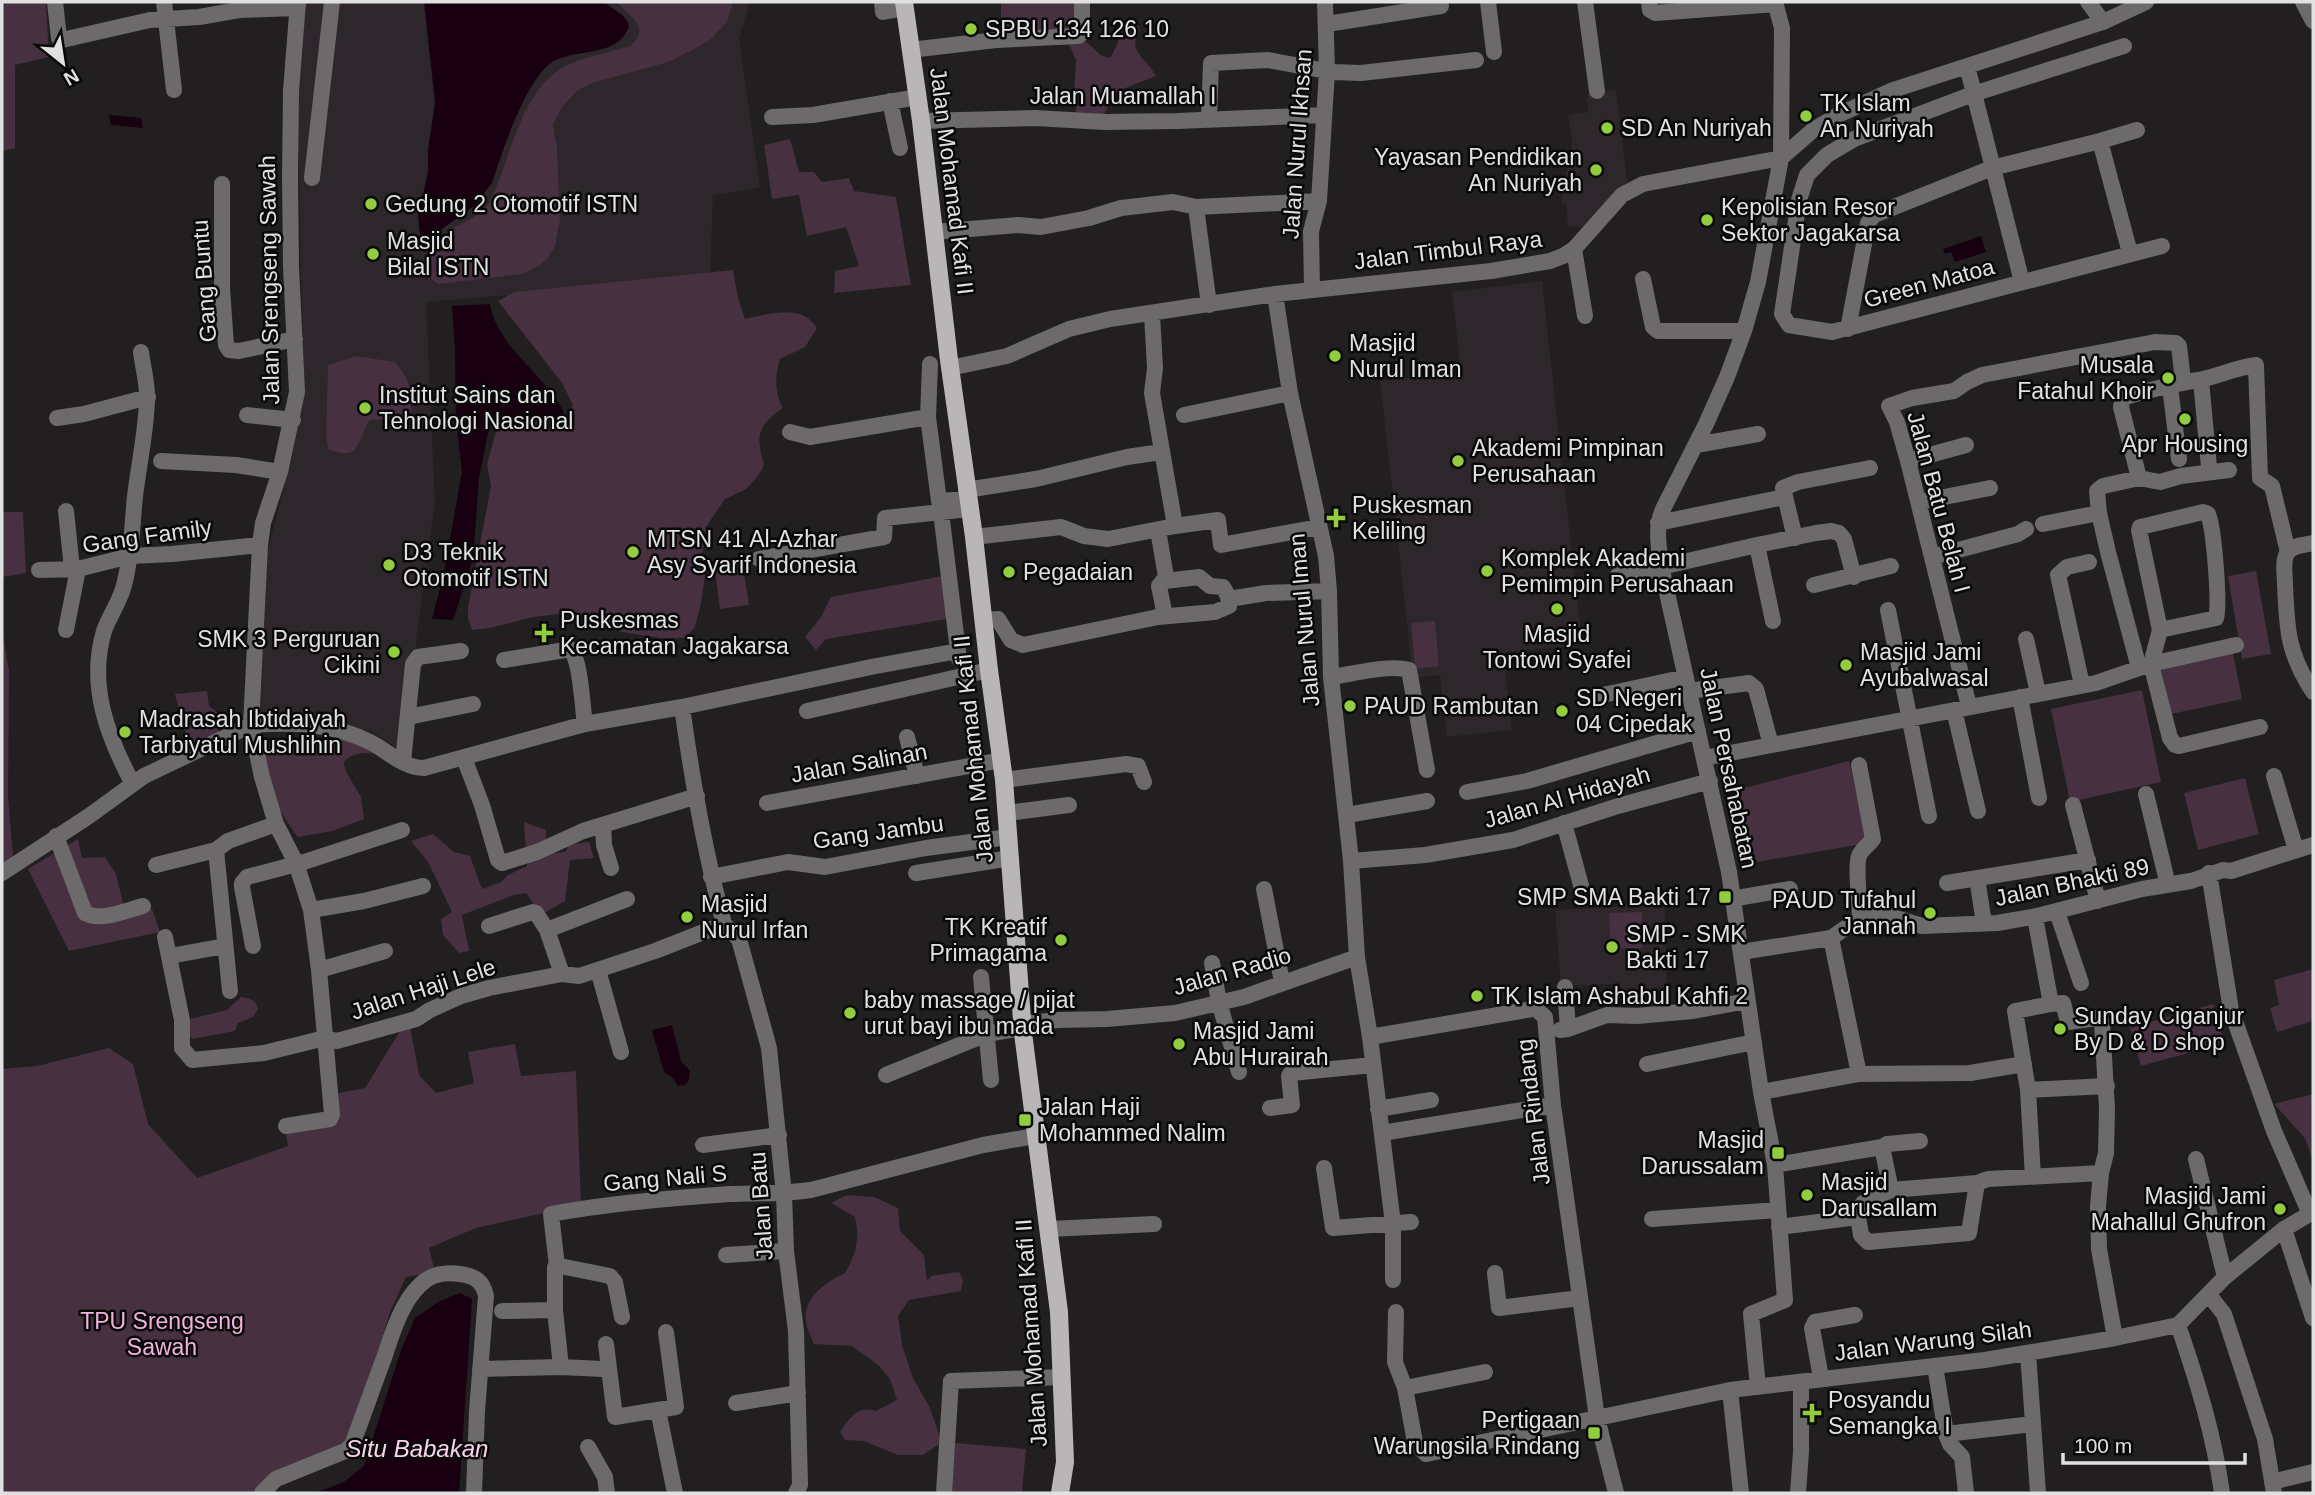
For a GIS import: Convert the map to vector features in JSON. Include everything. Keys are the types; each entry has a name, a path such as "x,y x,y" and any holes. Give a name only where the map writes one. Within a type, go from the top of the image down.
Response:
{"main road":[{"name":"Jalan Mohamad Kafi II","path":"896,6 911,50 915,98 910,135 934,232 950,369 954,504 974,537 964,582 983,620 973,673 993,762 1004,780 1007,813 1001,838 1010,1030 1026,1138 1049,1229 1059,1312 1050,1376 1065,1462 1060,1493"}],"street":[{"path":"55,2 59,38 62,40 150,20 298,5"},
{"path":"164,2 174,90"},
{"path":"312,178 332,2"},
{"path":"911,50 996,40 1078,36 1082,33 1083,2"},
{"name":"Jalan Nurul Ikhsan","path":"1312,290 1311,231 1319,201 1327,71 1325,2"},
{"path":"1488,2 1494,52"},
{"path":"1585,2 1597,91"},
{"path":"1649,2 1650,10 1655,13 1776,3"},
{"path":"2088,2 2103,22"},
{"path":"1781,158 1812,130 1893,90 2103,22 2146,2"},
{"path":"2304,2 2313,21"},
{"name":"Jalan Persahabatan","path":"1758,1387 1751,1314 1785,1300 1775,1165 1761,1093 1728,872 1662,568 1658,523 1727,377 1758,282 1781,158 1782,28 1776,3"},
{"name":"Jalan Srengseng Sawah","path":"251,725 263,523 280,472 297,392 291,267 290,166 291,91 298,5"},
{"path":"1327,24 1441,6"},
{"name":"Green Matoa","path":"2124,46 1973,94 1854,139 1827,155 1807,175 1799,200 1782,314 1789,325 1832,332 2162,246"},
{"path":"1209,120 1211,63 1268,60 1327,71 1361,73 1476,60"},
{"name":"Green Matoa","path":"1966,66 2022,282"},
{"path":"772,117 813,114 915,98"},
{"path":"893,101 910,135"},
{"name":"Jalan Muamallah I","path":"910,135 1035,118 1105,122 1324,115"},
{"name":"Green Matoa","path":"1848,328 1871,219 1878,213 1992,168 2100,142 2137,130"},
{"path":"2100,142 2130,253"},
{"name":"Jalan Timbul Raya","path":"950,369 1007,356 1069,329 1110,318 1275,294 1491,271 1550,261 1563,257 1574,249 1622,195 1643,184 1781,158"},
{"name":"Gang Buntu","path":"222,184 222,288 226,345 229,351 239,351 295,339"},
{"path":"934,232 998,226 1041,227 1089,218 1121,208 1173,202 1196,207 1319,201"},
{"path":"1196,207 1209,305"},
{"path":"1574,249 1585,316"},
{"path":"1643,279 1653,327 1658,331 1744,331"},
{"name":"Jalan Nurul Iman","path":"1275,294 1290,393 1326,556 1331,677 1352,861"},
{"path":"1152,314 1155,368 1152,393 1175,526"},
{"path":"1832,332 1839,338 1873,328 1877,321"},
{"name":"Jalan Batu Belah I","path":"1978,811 1937,556 1897,422 1889,406 1912,398 1954,391 1982,375 2103,351 2171,342 2179,346 2176,384 2179,459"},
{"path":"133,784 109,733 101,710 98,685 99,652 105,628 125,586 130,556 136,483 148,397 141,352"},
{"path":"807,711 973,673 958,651 964,582 954,504 928,417 930,364"},
{"path":"2139,478 2122,401 2126,397 2256,365 2260,478 2272,486 2288,552 2284,575 2287,635 2307,670 2313,692"},
{"path":"2201,380 2209,467"},
{"path":"1184,415 1290,393"},
{"path":"57,418 84,414 148,397"},
{"path":"247,415 293,420"},
{"path":"790,432 810,437 928,417"},
{"path":"1696,445 1758,434"},
{"path":"1908,461 1966,445"},
{"path":"759,559 884,537 885,519 954,504 1036,479 1127,457 1161,452"},
{"path":"161,461 236,465 280,472"},
{"path":"1795,538 1784,497 1785,486 1870,468"},
{"path":"2229,470 2182,476 2160,482 2139,478 2099,488 2099,513 2145,666 2170,738 2175,745 2188,745 2260,727"},
{"path":"1919,502 1990,488"},
{"path":"1658,523 1784,497"},
{"path":"66,511 75,569 66,630"},
{"path":"2145,666 2160,630 2140,527 2203,512 2208,514 2210,519 2216,618 2160,630"},
{"path":"2043,524 2099,513"},
{"path":"974,537 1061,527 1084,536 1108,539 1218,520 1221,545 1319,527"},
{"path":"1937,556 2018,534 2026,529"},
{"path":"1158,530 1165,580"},
{"path":"1618,575 1831,531 1839,533 1844,539 1854,577"},
{"path":"2288,552 2295,547 2313,543"},
{"name":"Gang Family","path":"39,570 75,569 130,556 260,545"},
{"path":"1757,545 1773,621"},
{"path":"2082,685 2058,575 2067,567 2090,562"},
{"path":"1814,585 1891,566"},
{"path":"983,620 998,618 1013,642 1026,645 1158,618 1221,611 1229,606 1229,599 1223,587 1210,586 1199,576 1165,580 1159,586 1164,611 1158,618"},
{"path":"1229,599 1266,593 1329,591"},
{"path":"1888,610 1929,816"},
{"path":"2026,639 2038,693"},
{"path":"1704,758 2096,683 2145,666 2236,645"},
{"path":"504,660 571,649 574,651 585,724"},
{"path":"403,762 413,664 418,657 461,651"},
{"path":"2,873 144,776 251,725 290,723 321,726 369,742 413,768 424,768 585,724 958,651"},
{"path":"1331,677 1404,668 1409,670 1427,770"},
{"path":"1603,695 1687,684 1749,683 1756,689 1771,745"},
{"path":"2020,697 2039,798"},
{"path":"408,717 472,704"},
{"path":"682,707 689,761 711,877 724,924"},
{"name":"Jalan Haji Lele","path":"251,725 276,824 296,863 311,910 325,1038 337,1041 416,1019 461,996 489,988 562,974 579,976 655,951 724,924"},
{"path":"1467,792 1527,781 1698,731"},
{"path":"907,737 917,776"},
{"path":"464,758 482,805 499,863 507,863 537,852 583,831 697,796"},
{"name":"Jalan Salinan","path":"767,803 993,762"},
{"path":"1004,780 1126,764 1138,766 1144,782"},
{"path":"1741,952 1831,938 1860,918 1858,860 1862,850 1873,839 1859,765"},
{"path":"2274,776 2296,850"},
{"name":"Jalan Al Hidayah","path":"1352,861 1424,855 1513,840 1710,781"},
{"path":"2146,794 2168,885"},
{"path":"1347,815 1427,801"},
{"path":"2073,804 2098,901"},
{"path":"1007,813 1069,805"},
{"path":"1564,823 1582,889"},
{"path":"156,866 216,850 228,841 276,824"},
{"path":"603,825 604,845 611,868"},
{"path":"253,946 242,883 247,877 401,830"},
{"path":"56,836 85,914 101,916 143,906"},
{"name":"Gang Jambu","path":"711,877 788,862 825,867 926,848 1001,838"},
{"name":"Jalan Bhakti 89","path":"1860,918 1889,916 1922,926 2035,917 2098,901 2150,896 2168,885 2191,881 2209,873 2231,871 2313,845"},
{"path":"216,850 230,991"},
{"path":"916,873 1002,859"},
{"path":"1947,883 2088,860"},
{"path":"1352,861 1357,957 1370,1037 1393,1224 1393,1280"},
{"path":"2209,873 2231,1010 2274,1131 2312,1213 2284,1229 2225,1278 2178,1325 2202,1395 2222,1493"},
{"path":"1977,878 1984,923"},
{"path":"311,910 364,901 422,886"},
{"path":"1264,889 1282,982"},
{"path":"1731,899 1790,889"},
{"path":"547,930 628,899"},
{"path":"489,926 533,912 540,917 547,930 562,974"},
{"path":"2057,912 2081,983"},
{"path":"2035,917 2051,1004"},
{"name":"Jalan Batu","path":"724,924 739,939 769,1048 784,1194 786,1251 796,1331 798,1492"},
{"path":"165,937 182,1020 182,1048 192,1060 264,1054 325,1038 332,1117 286,1126"},
{"path":"1831,938 1859,1074"},
{"path":"170,956 225,946"},
{"path":"319,970 385,951"},
{"name":"Jalan Radio","path":"886,1075 1010,1030 1066,1019 1107,1019 1175,1013 1244,996 1357,957"},
{"path":"1212,963 1219,1002 1239,1072"},
{"path":"597,970 621,1052"},
{"path":"981,977 1010,1030 991,1080"},
{"path":"1565,987 1567,1029"},
{"path":"1546,1031 1567,1029 1607,1016 1693,1011 1747,1001"},
{"path":"2034,1177 2028,1090 2015,1011 2063,1003 2068,1022 2100,1019 2107,1086 2106,1153 2098,1206 2099,1249 2115,1338"},
{"name":"Jalan Rindang","path":"1370,1037 1532,1009 1545,1017 1553,1105 1597,1418"},
{"path":"1647,1064 1754,1042"},
{"path":"1761,1093 1859,1074 1970,1073 2024,1064"},
{"path":"1270,1108 1292,1105 1291,1073 1373,1065"},
{"path":"2028,1090 2107,1086"},
{"path":"1378,1109 1431,1100"},
{"path":"1382,1133 1553,1105"},
{"path":"703,1145 779,1135"},
{"path":"784,1194 824,1187 983,1145 1026,1138"},
{"path":"1775,1165 1887,1144 1920,1141"},
{"path":"1882,1147 1891,1189"},
{"path":"2196,1159 2225,1278"},
{"path":"1324,1168 1333,1228 1411,1222"},
{"path":"1977,1183 1969,1233 1868,1242 1861,1236 1858,1217 1863,1203 1891,1189 1977,1183 1988,1179 2101,1173"},
{"name":"Gang Nali S","path":"557,1266 551,1214 669,1199 732,1194 784,1194"},
{"path":"1652,1219 1778,1210"},
{"path":"1779,1227 1858,1217"},
{"path":"1049,1229 1153,1224"},
{"path":"2284,1229 2313,1318"},
{"path":"726,1255 786,1251"},
{"path":"561,1367 555,1310 554,1275 557,1266 610,1276 615,1282 622,1317"},
{"path":"262,1493 276,1479 345,1451 352,1445 393,1332 410,1296 426,1280 441,1274 457,1273 471,1276 483,1285 486,1296 474,1493"},
{"path":"1495,1273 1499,1308 1580,1298"},
{"path":"2209,1295 2224,1314 2265,1439 2273,1488 2313,1472"},
{"path":"502,1311 555,1310"},
{"path":"1396,1312 1395,1362 1405,1388 1485,1372"},
{"path":"1821,1378 1812,1328 1815,1322 1855,1315"},
{"name":"Jalan Warung Silah","path":"1405,1388 1415,1442 1426,1454 1730,1390 2028,1353 2178,1325"},
{"path":"606,1344 615,1418 676,1407 666,1332"},
{"path":"2028,1353 2039,1493"},
{"path":"1934,1366 1946,1434 1950,1444 1962,1457 1966,1493"},
{"path":"480,1369 602,1369"},
{"path":"944,1493 951,1381 1050,1376"},
{"path":"1798,1493 1801,1382"},
{"path":"1730,1390 1741,1493"},
{"path":"736,1403 798,1393"},
{"path":"658,1410 675,1493"},
{"path":"1597,1418 1616,1493"},
{"path":"1946,1434 2033,1424"},
{"path":"589,1447 605,1477 607,1493"}],"shaded area":[{"name":"Institut Sains dan Tehnologi Nasional","path":"304,2 750,2 739,39 760,187 713,196 710,278 426,302 435,502 417,633 409,756 370,730 258,732 265,561 293,453 303,363 296,33"},
{"name":"Yayasan Pendidikan An Nuriyah","path":"1616,90 1629,198 1585,226 1568,227 1566,203 1561,203 1572,142 1568,115 1588,112 1587,94"},
{"name":"Komplek Akademi Pemimpin Perusahaan","path":"1542,281 1582,644 1503,653 1512,730 1447,737 1440,675 1413,678 1380,381 1461,372 1452,292"},
{"name":"SMP - SMK Bakti 17","path":"1665,904 1667,992 1661,993 1661,1009 1615,1011 1613,984 1561,986 1555,910"}],"green space":[{"path":"2,2 46,2 49,57 15,65 15,148 2,151"},
{"path":"617,2 733,2 727,22 711,39 698,47 668,62 589,84 577,91 562,107 553,124 557,148 560,220 555,246 548,258 522,274 439,284 431,277 429,269 430,253 435,243 482,211 490,202 526,110 548,79 569,64 630,46 636,39 639,27"},
{"path":"1001,2 1079,2 1075,32 1102,56 1110,58 1129,23 1137,23 1140,31 1135,44 1137,50 1156,76 1118,91 1103,116 1077,119 1074,94 1076,60 1065,35 1001,39"},
{"path":"790,139 799,172 814,172 822,182 849,178 854,191 896,197 911,285 834,293 835,271 859,266 846,227 807,236 799,195 772,199 764,145"},
{"path":"733,270 745,319 774,313 794,313 811,320 817,328 805,347 780,359 776,384 783,408 760,432 764,465 758,476 746,489 725,499 706,527 702,557 705,576 695,627 683,638 660,638 622,632 568,613 533,617 472,630 468,608 491,486 487,464 497,428 504,417 566,418 573,405 562,383 498,301 514,292"},
{"path":"356,356 395,362 410,389 411,419 370,420 353,452 339,453 328,449 326,436 328,365"},
{"path":"2,512 23,512 26,573 2,577"},
{"path":"742,560 749,605 720,609 714,564"},
{"path":"2256,571 2271,654 2242,659 2228,576"},
{"path":"954,574 959,617 826,639 816,650 805,637 821,617 831,597"},
{"path":"1435,621 1439,666 1415,669 1411,623"},
{"path":"2,629 9,671 8,797 13,857 2,864"},
{"path":"2233,653 2242,699 2171,714 2161,668"},
{"path":"2142,690 2161,782 2070,802 2051,709"},
{"path":"207,691 209,706 219,714 219,739 190,749 175,694"},
{"path":"348,737 375,753 354,755 344,762 345,770 361,797 364,819 332,831 298,837 282,813 268,784 263,766 265,744"},
{"path":"1849,761 1868,843 1757,862 1733,791"},
{"path":"2245,778 2259,834 2198,850 2184,793"},
{"path":"524,822 546,830 546,854 565,852 570,844 589,842 594,858 570,860 565,901 541,915 526,893 462,915 469,951 459,953 443,935 441,919 452,912 428,862 411,841 433,834 454,852 470,856 482,889 501,882 508,875 527,866"},
{"path":"78,839 82,858 105,857 116,874 126,915 152,909 160,932 69,951 28,869"},
{"path":"1642,912 1643,948 1610,949 1609,913"},
{"path":"2313,969 2313,1021 2277,1032 2270,1008 2279,1005 2274,980"},
{"path":"241,997 256,1003 258,1009 253,1017 238,1023 235,1031 192,1039 186,1029 186,1020 227,1010"},
{"path":"2213,1004 2224,1043 2141,1066 2130,1028"},
{"name":"TPU Srengseng Sawah","path":"410,1026 419,1075 436,1093 474,1083 468,1052 515,1044 521,1076 576,1071 581,1205 476,1228 429,1248 435,1272 406,1277 390,1312 353,1434 341,1448 257,1493 2,1493 2,1069 37,1066 109,1048 133,1064 148,1124 197,1178 288,1146 285,1131 339,1117 333,1094 365,1088 400,1031"},
{"path":"2313,1094 2313,1161 2305,1138 2274,1104"},
{"path":"847,1195 874,1197 898,1208 900,1231 924,1255 927,1281 931,1276 959,1272 963,1280 961,1291 909,1300 898,1316 902,1345 913,1378 929,1406 942,1442 923,1455 898,1455 864,1441 845,1440 840,1432 855,1414 864,1410 876,1411 897,1400 890,1379 878,1365 852,1346 814,1344 807,1327 806,1313 812,1298 823,1286 845,1273 854,1253 857,1239 855,1217 831,1203"},
{"path":"955,1443 1026,1449 1022,1493 951,1493"}],"water":[{"path":"424,2 605,2 622,15 629,26 616,43 595,51 561,58 541,72 516,118 492,183 475,205 427,240 420,235 418,216 428,172 428,150 435,103"},
{"path":"109,115 141,118 143,128 111,125"},
{"path":"1981,236 1986,252 1955,262 1951,252 1945,254 1943,249"},
{"path":"490,304 502,334 546,385 564,413 558,420 502,416 490,423 479,478 473,559 453,620 432,619 444,572 462,472 456,422 452,306"},
{"path":"672,1025 681,1061 690,1071 685,1085 678,1086 673,1078 664,1072 652,1030"},
{"name":"Situ Babakan","path":"460,1293 472,1299 459,1493 315,1493 344,1482 364,1466 401,1350 415,1318 438,1302"}],"place":[{"name":"SPBU 134 126 10","path":"971,29"},
{"name":"TK Islam An Nuriyah","path":"1806,116"},
{"name":"SD An Nuriyah","path":"1607,128"},
{"name":"Yayasan Pendidikan An Nuriyah","path":"1596,170"},
{"name":"Gedung 2 Otomotif ISTN","path":"371,204"},
{"name":"Kepolisian Resor Sektor Jagakarsa","path":"1707,220"},
{"name":"Masjid Bilal ISTN","path":"373,254"},
{"name":"Masjid Nurul Iman","path":"1335,356"},
{"name":"Musala Fatahul Khoir","path":"2168,378"},
{"name":"Institut Sains dan Tehnologi Nasional","path":"365,408"},
{"name":"Apr Housing","path":"2185,419"},
{"name":"Akademi Pimpinan Perusahaan","path":"1458,461"},
{"name":"Puskesman Keliling","path":"1336,518"},
{"name":"MTSN 41 Al-Azhar Asy Syarif Indonesia","path":"633,552"},
{"name":"D3 Teknik Otomotif ISTN","path":"389,565"},
{"name":"Komplek Akademi Pemimpin Perusahaan","path":"1487,571"},
{"name":"Pegadaian","path":"1009,572"},
{"name":"Masjid Tontowi Syafei","path":"1557,609"},
{"name":"Puskesmas Kecamatan Jagakarsa","path":"544,633"},
{"name":"SMK 3 Perguruan Cikini","path":"394,652"},
{"name":"Masjid Jami Ayubalwasal","path":"1846,665"},
{"name":"PAUD Rambutan","path":"1350,706"},
{"name":"SD Negeri 04 Cipedak","path":"1562,711"},
{"name":"Madrasah Ibtidaiyah Tarbiyatul Mushlihin","path":"125,732"},
{"name":"SMP SMA Bakti 17","path":"1725,897"},
{"name":"PAUD Tufahul Jannah","path":"1930,913"},
{"name":"Masjid Nurul Irfan","path":"687,917"},
{"name":"TK Kreatif Primagama","path":"1061,940"},
{"name":"SMP - SMK Bakti 17","path":"1612,947"},
{"name":"TK Islam Ashabul Kahfi 2","path":"1477,996"},
{"name":"baby massage / pijat urut bayi ibu mada","path":"850,1013"},
{"name":"Sunday Ciganjur By D & D shop","path":"2060,1029"},
{"name":"Masjid Jami Abu Hurairah","path":"1179,1044"},
{"name":"Jalan Haji Mohammed Nalim","path":"1025,1120"},
{"name":"Masjid Darussalam","path":"1778,1153"},
{"name":"Masjid Darusallam","path":"1807,1195"},
{"name":"Masjid Jami Mahallul Ghufron","path":"2280,1209"},
{"name":"Posyandu Semangka I","path":"1812,1413"},
{"name":"Pertigaan Warungsila Rindang","path":"1594,1433"}]}
